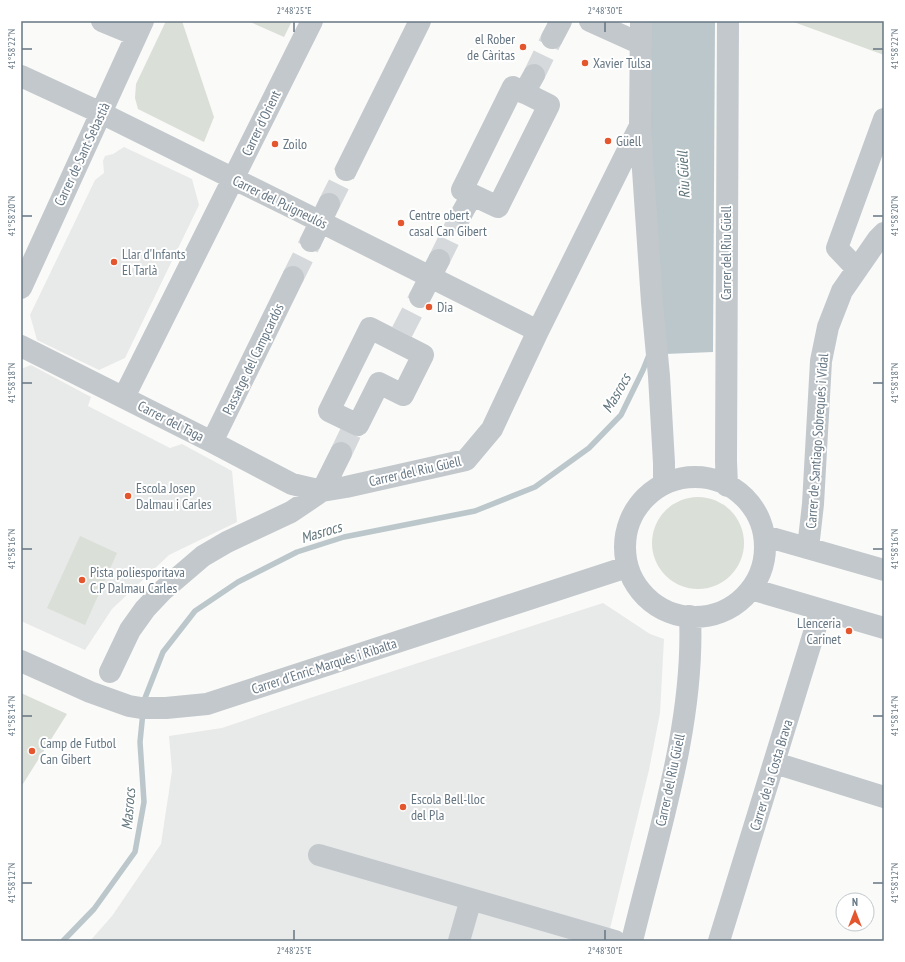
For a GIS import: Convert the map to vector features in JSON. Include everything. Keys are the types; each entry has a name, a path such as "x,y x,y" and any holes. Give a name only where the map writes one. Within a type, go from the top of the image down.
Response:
{"street":[{"path":"102,21 140,28"},
{"name":"Carrer d'Orient","path":"124,398 312,21"},
{"path":"346,170 420,21"},
{"path":"590,21 641,44"},
{"name":"Carrer del Riu Güell","path":"641,21 640,126 652,302 659,376 664,456 664,484"},
{"name":"Carrer del Riu Güell","path":"727,486 726,208 728,21"},
{"name":"Carrer de Sant Sebastià","path":"21,288 140,28"},
{"name":"Carrer del Puigneulós","path":"21,76 101,113 233,179 325,213 434,268 538,331"},
{"path":"529,84 549,105 498,207 467,204 462,190 513,87 529,84"},
{"path":"857,269 837,248 884,119"},
{"name":"Carrer del Riu Güell","path":"110,672 130,630 144,609 183,572 203,556 291,512 322,491 466,460 492,429 538,331 640,126"},
{"path":"311,241 325,213"},
{"name":"Carrer de Santiago Sobrequés i Vidal","path":"808,548 813,504 821,361 828,327 842,290 884,233"},
{"path":"420,297 434,268"},
{"name":"Passatge del Campcardós","path":"212,442 293,277"},
{"path":"370,328 400,337 423,355 403,395 379,383 358,425 354,428 329,411 370,328"},
{"name":"Carrer del Taga","path":"21,346 292,484 322,491"},
{"path":"322,491 341,453"},
{"path":"686,478 696,478 711,480 727,486 740,493 753,507 762,524 766,547 764,562 758,579 740,600 722,610 690,616 664,609 654,603 639,589 627,567 624,540 630,516 641,500 657,487 664,484 686,478"},
{"path":"765,536 884,570"},
{"name":"Carrer d'Enric Marquès i Ribalta","path":"21,661 90,692 129,706 141,708 166,708 207,704 627,567"},
{"path":"751,589 884,628"},
{"name":"Carrer de la Costa Brava","path":"719,941 821,610"},
{"name":"Carrer del Riu Güell","path":"632,941 678,755 690,658 690,616"},
{"path":"774,762 884,797"},
{"path":"319,855 615,941"},
{"path":"459,941 471,899"}],"shaded area":[{"path":"166,21 182,21 214,117 204,142 138,109 135,98 136,84"},
{"path":"248,21 292,21 284,37"},
{"path":"791,21 884,21 884,55"},
{"name":"Llar d'Infants El Tarlà","path":"124,147 192,179 199,205 125,358 99,370 37,340 30,315 95,180 104,173 103,161 105,156 113,154"},
{"name":"Escola Josep Dalmau i Carles","path":"31,365 91,397 88,406 170,448 182,444 232,471 237,522 169,555 112,609 85,650 21,621 21,369"},
{"path":"698,497 715,501 730,511 740,526 744,543 740,560 730,575 715,585 698,589 681,585 666,575 656,560 652,543 656,526 666,511 681,501"},
{"name":"Pista poliesporitava C.P Dalmau Carles","path":"80,536 117,553 85,625 47,608"},
{"name":"Escola Bell-lloc del Pla","path":"603,603 650,634 664,639 660,713 649,770 607,941 90,941 112,916 161,844 172,771 169,736 222,728"},
{"name":"Camp de Futbol Can Gibert","path":"21,693 67,714 21,787"}],"water":[{"name":"Riu Güell","path":"649,21 715,21 713,352 665,354 649,124"}],"waterway":[{"name":"Masrocs","path":"145,704 145,698 163,652 195,611 238,582 297,552 344,537 475,511 535,487 589,448 621,415 649,355"},
{"name":"Masrocs","path":"63,941 94,909 135,852 144,802 140,742 143,712"}],"tunnel":[{"path":"534,75 552,38"},
{"path":"329,204 346,170"},
{"path":"439,260 462,213"},
{"path":"293,277 311,241"},
{"path":"402,332 420,297"},
{"path":"341,453 351,432"}],"place":[{"name":"el Rober de Càritas","path":"523,47"},
{"name":"Xavier Tulsa","path":"585,63"},
{"name":"Güell","path":"608,141"},
{"name":"Zoilo","path":"275,144"},
{"name":"Centre obert casal Can Gibert","path":"401,223"},
{"name":"Llar d'Infants El Tarlà","path":"114,262"},
{"name":"Dia","path":"429,307"},
{"name":"Escola Josep Dalmau i Carles","path":"128,496"},
{"name":"Pista poliesporitava C.P Dalmau Carles","path":"82,580"},
{"name":"Llenceria Carinet","path":"849,631"},
{"name":"Camp de Futbol Can Gibert","path":"32,751"},
{"name":"Escola Bell-lloc del Pla","path":"403,807"}]}
